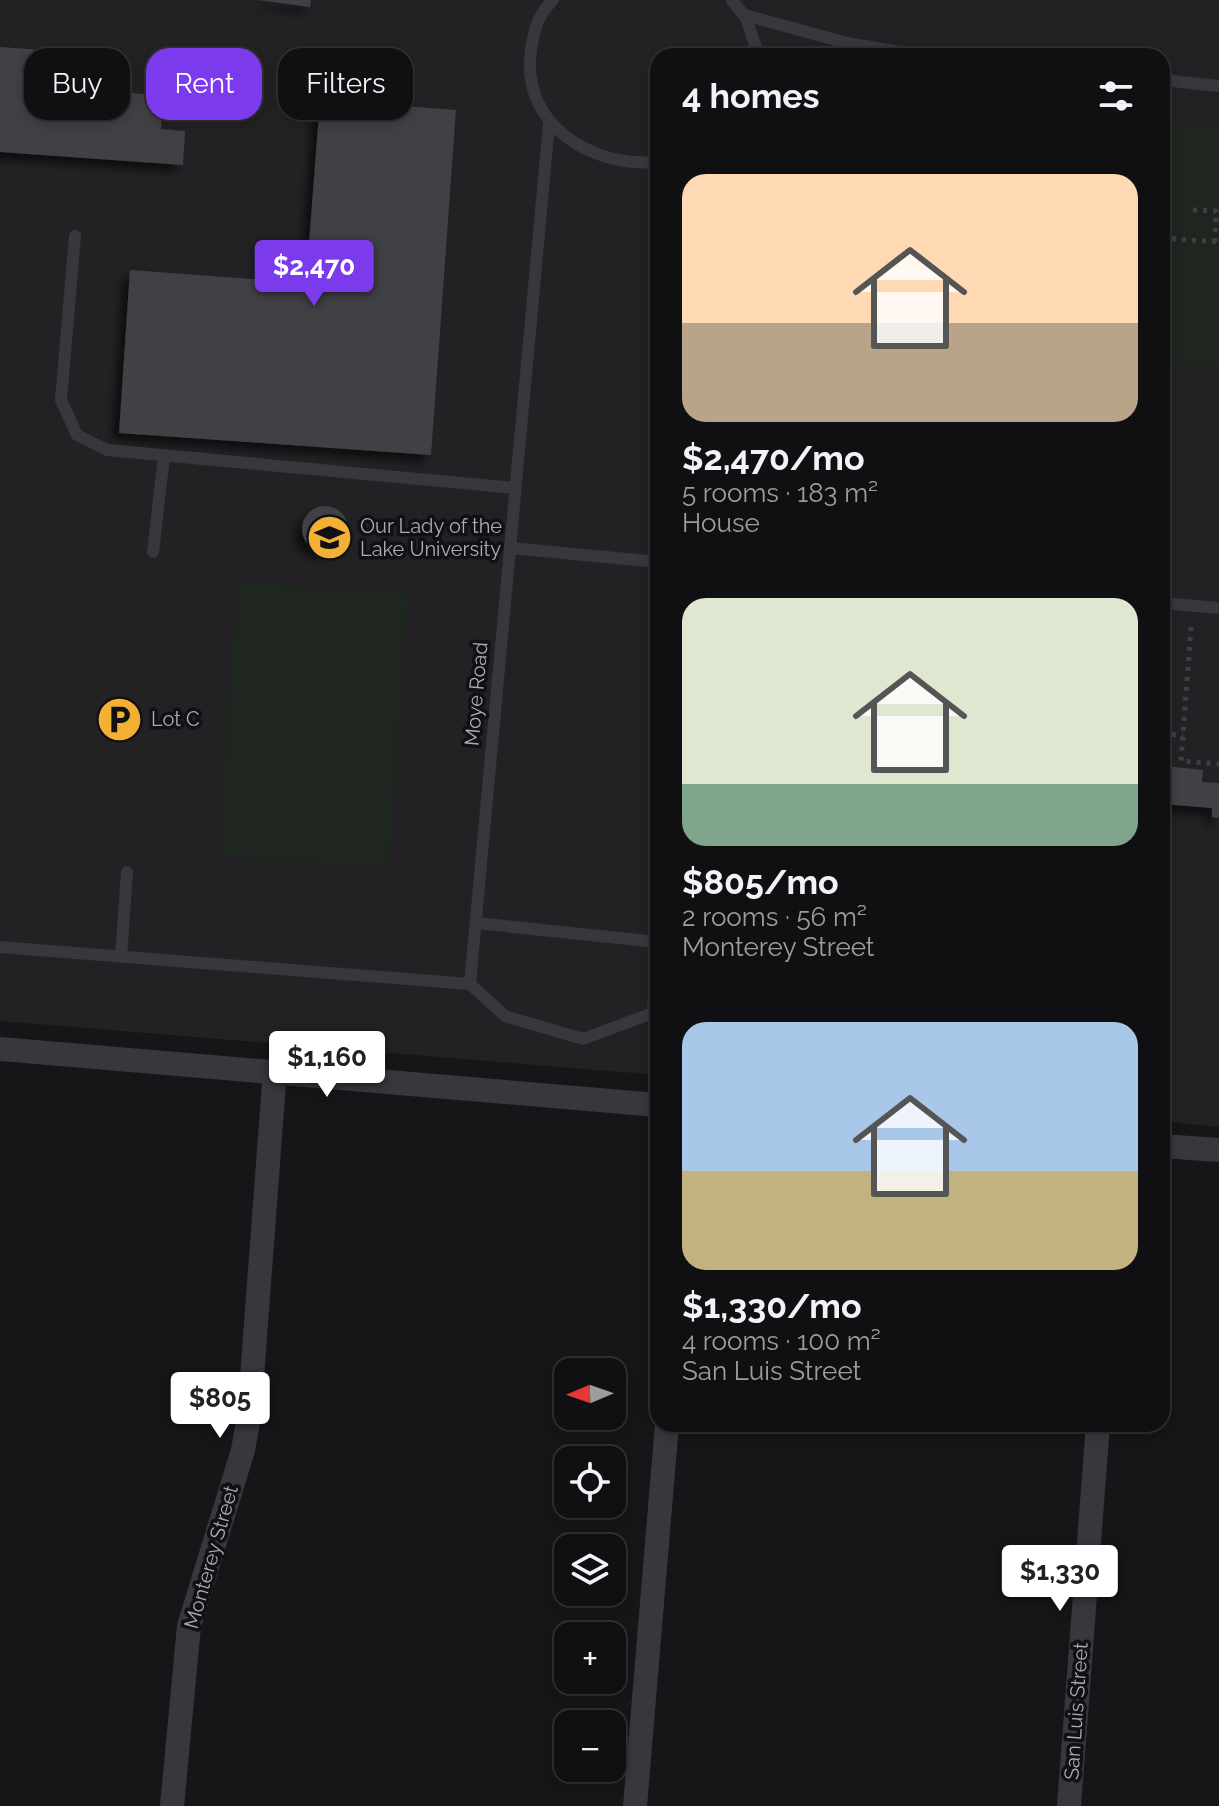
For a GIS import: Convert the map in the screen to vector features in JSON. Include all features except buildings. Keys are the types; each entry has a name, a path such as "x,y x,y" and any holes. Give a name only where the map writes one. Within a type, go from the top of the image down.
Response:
{"street":[{"path":"0,1049 650,1104"},
{"name":"Monterey Street","path":"172,1806 189,1626 243,1450 249,1417 275,1070"},
{"path":"1170,1147 1219,1150"},
{"path":"635,1806 666,1432"},
{"name":"San Luis Street","path":"1069,1806 1097,1432"}],"lane":[{"path":"553,0 534,28 529,65 534,95 549,124 572,143 601,156 650,163"},
{"path":"732,0 745,15 756,48"},
{"path":"745,15 876,48"},
{"path":"1170,81 1219,86"},
{"name":"Moye Road","path":"470,984 549,124"},
{"path":"75,236 61,400 77,435 107,450 515,488"},
{"path":"153,552 164,456"},
{"path":"510,548 650,561"},
{"path":"1170,604 1219,608"},
{"path":"121,957 127,872"},
{"path":"476,923 650,941"},
{"path":"0,947 470,984 505,1016 583,1039 650,1015"}],"path":[{"path":"1170,239 1217,242 1218,210 1193,210"},
{"path":"1193,606 1181,761 1219,764"},
{"path":"1170,734 1183,735"}],"shaded area":[{"name":"Our Lady of the Lake University","path":"0,0 1219,0 1219,1127 1170,1122 1170,48 650,48 650,1074 0,1021"},
{"path":"1170,125 1219,128 1219,367 1170,364"},
{"path":"237,582 408,593 389,868 218,856"}],"place":[{"name":"Our Lady of the Lake University","path":"329,538"},
{"name":"Lot C","path":"120,719"}]}
